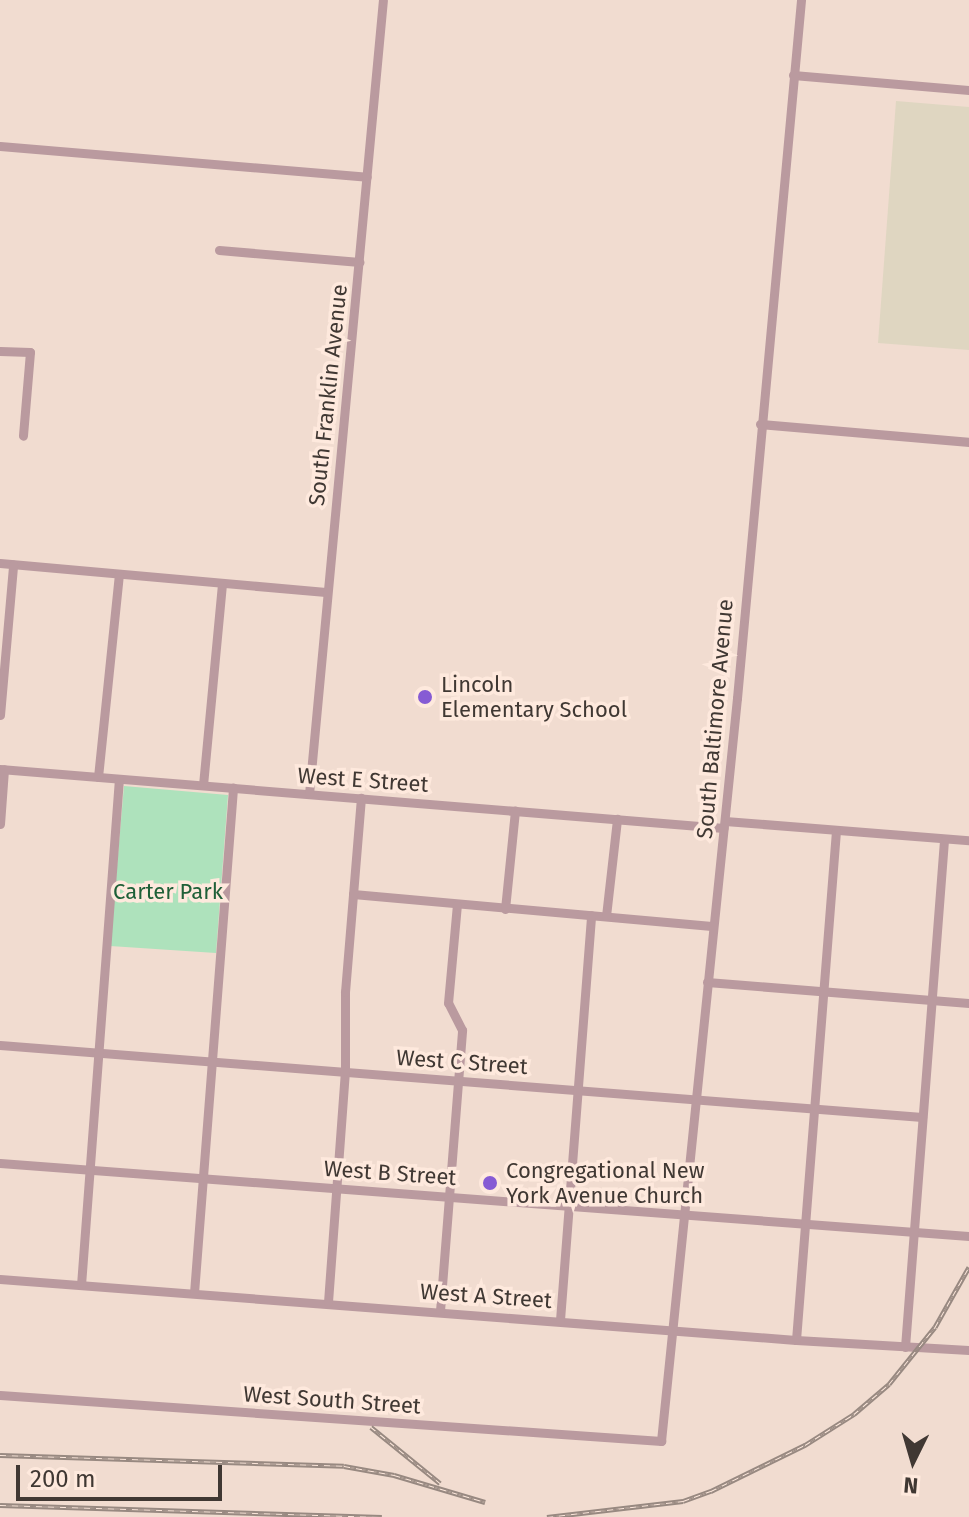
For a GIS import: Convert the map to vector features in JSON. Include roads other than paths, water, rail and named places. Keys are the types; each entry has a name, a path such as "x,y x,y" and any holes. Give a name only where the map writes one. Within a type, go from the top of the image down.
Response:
{"street":[{"name":"South Franklin Avenue","path":"309,794 383,0"},
{"name":"South Baltimore Avenue","path":"661,1441 724,825 801,0"},
{"path":"793,75 969,90"},
{"path":"0,146 367,177"},
{"path":"219,250 359,262"},
{"path":"0,351 30,352 23,436"},
{"path":"760,424 969,442"},
{"path":"0,563 326,592"},
{"path":"0,715 13,565"},
{"path":"98,777 119,574"},
{"path":"203,785 222,583"},
{"path":"0,824 2,769"},
{"name":"West E Street","path":"2,769 617,819 969,840"},
{"path":"81,1285 119,779"},
{"path":"194,1293 209,1062 233,788"},
{"path":"328,1302 345,1071 345,992 361,798"},
{"path":"505,909 515,811"},
{"path":"606,916 617,819"},
{"path":"796,1340 836,831"},
{"path":"905,1347 944,840"},
{"path":"353,894 712,926"},
{"path":"440,1311 462,1030 448,1003 457,905"},
{"path":"560,1320 591,915"},
{"path":"707,982 969,1003"},
{"name":"West C Street","path":"0,1045 922,1117"},
{"name":"West B Street","path":"0,1163 969,1236"},
{"name":"West A Street","path":"0,1279 796,1340 969,1350"},
{"name":"West South Street","path":"0,1395 661,1441"}],"railway":[{"path":"547,1517 683,1501 711,1491 805,1445 854,1414 889,1384 935,1327 969,1267"},
{"path":"371,1427 440,1483"},
{"path":"0,1455 344,1466 394,1475 485,1502"},
{"path":"0,1505 382,1517"}],"place":[{"name":"Lincoln Elementary School","path":"425,697"},
{"name":"Congregational New York Avenue Church","path":"490,1183"}],"park label":[{"name":"Carter Park","path":"168,892"}]}
